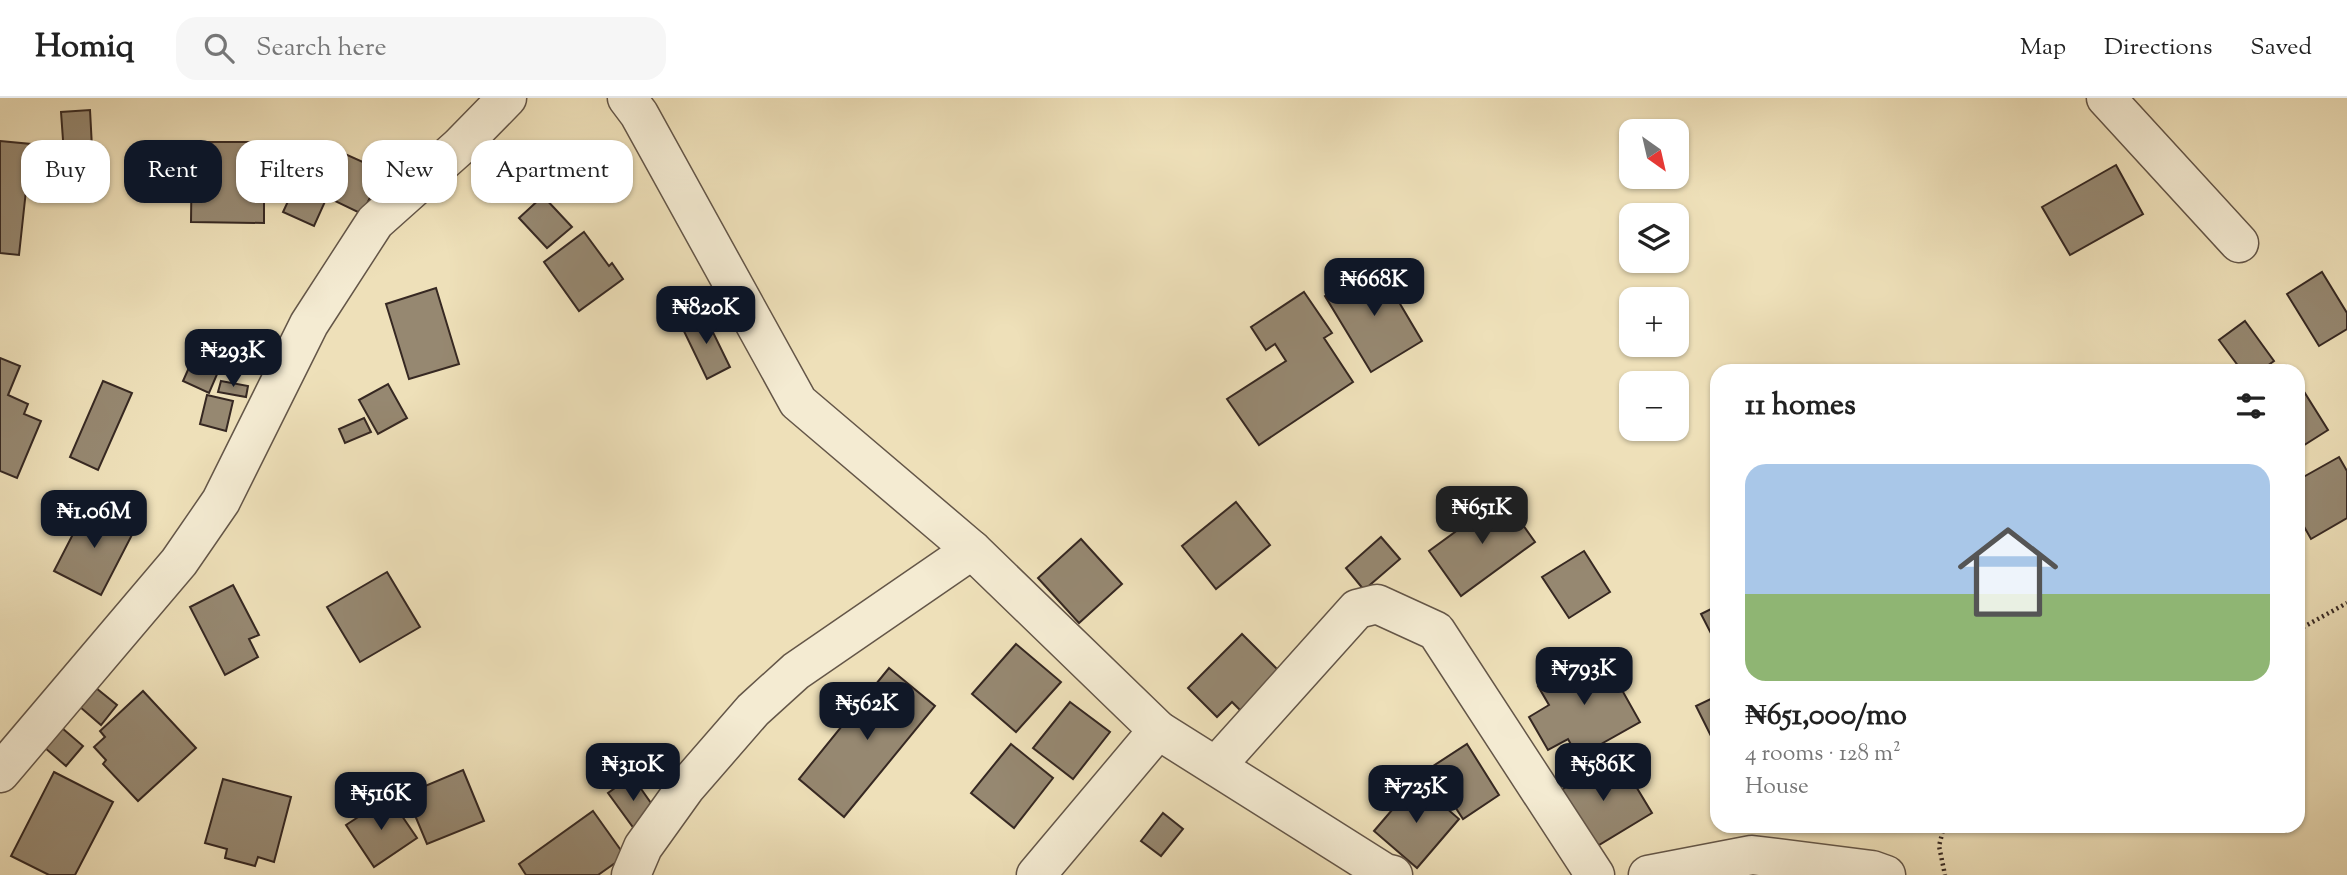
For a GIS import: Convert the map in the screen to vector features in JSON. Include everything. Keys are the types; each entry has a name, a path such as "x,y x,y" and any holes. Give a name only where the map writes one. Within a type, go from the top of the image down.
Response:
{"street":[{"path":"0,773 179,562 221,501 309,324 375,222 459,146 507,98"},
{"path":"627,98 639,114 798,402 972,550 1157,730 1385,873 1394,875"},
{"path":"2106,98 2238,243"},
{"path":"631,875 643,847 687,787 753,710 796,671 972,550"},
{"path":"1216,766 1357,609 1377,604 1436,631 1595,875"},
{"path":"1036,875 1157,730"},
{"path":"1648,875 1752,855 1872,870 1886,875"}],"path":[{"path":"2305,626 2347,603"},
{"path":"1943,833 1940,846 1945,875"}],"building":[{"path":"90,110 92,140 63,140 61,112"},
{"path":"0,141 21,143 21,203 25,203 19,255 0,253"},
{"path":"222,142 236,142 236,203 264,203 264,223 191,222 191,203 222,203"},
{"path":"348,155 362,162 362,203 367,203 362,214 339,203 348,203"},
{"path":"2116,165 2143,214 2070,255 2042,207"},
{"path":"287,203 324,203 314,226 283,212"},
{"path":"535,203 550,203 572,227 547,248 519,218"},
{"path":"584,232 609,266 612,263 623,279 579,311 544,262"},
{"path":"1377,265 1422,341 1371,372 1325,296"},
{"path":"2322,272 2347,313 2347,329 2319,346 2287,294"},
{"path":"436,288 459,364 409,379 386,304"},
{"path":"1304,292 1332,333 1324,338 1353,382 1259,445 1227,399 1286,361 1275,344 1266,350 1251,327"},
{"path":"704,314 730,367 707,379 681,325"},
{"path":"2245,321 2274,361 2270,364 2237,364 2219,340"},
{"path":"195,354 221,365 209,393 183,381"},
{"path":"0,358 20,366 8,395 28,404 24,414 41,421 17,478 0,471"},
{"path":"103,381 132,393 98,470 70,457"},
{"path":"221,381 248,386 246,397 218,392"},
{"path":"388,384 407,418 378,434 359,400"},
{"path":"2305,393 2328,430 2305,445"},
{"path":"207,395 233,401 226,431 200,424"},
{"path":"364,418 371,432 345,443 339,429"},
{"path":"2339,457 2347,471 2347,518 2311,539 2305,528 2305,476"},
{"path":"1503,497 1535,542 1461,596 1429,551"},
{"path":"1236,502 1270,545 1216,589 1182,546"},
{"path":"88,505 135,529 101,595 54,571"},
{"path":"1381,537 1400,559 1364,590 1346,568"},
{"path":"1081,539 1122,584 1079,623 1038,578"},
{"path":"1584,551 1610,592 1569,618 1542,577"},
{"path":"387,572 420,627 360,662 327,607"},
{"path":"233,585 259,635 249,639 258,657 225,675 190,607"},
{"path":"1710,610 1710,631 1701,614"},
{"path":"1242,634 1281,673 1242,712 1232,702 1217,717 1188,688"},
{"path":"1016,644 1061,682 1016,732 972,694"},
{"path":"1600,651 1640,722 1578,757 1568,739 1548,750 1529,717 1549,705 1538,686"},
{"path":"889,668 935,706 844,817 799,779"},
{"path":"96,688 117,705 101,725 80,707"},
{"path":"143,691 196,748 138,801 103,764 106,760 94,747 105,737 100,731"},
{"path":"1710,699 1710,734 1696,706"},
{"path":"1070,702 1110,732 1073,779 1033,748"},
{"path":"62,728 83,746 66,766 45,748"},
{"path":"1011,744 1053,778 1014,828 971,793"},
{"path":"1467,744 1499,795 1463,819 1430,768"},
{"path":"1617,755 1652,813 1589,851 1555,794"},
{"path":"463,770 484,821 427,844 406,794"},
{"path":"54,772 113,802 75,875 49,875 11,856"},
{"path":"632,776 658,813 635,830 608,793"},
{"path":"223,779 291,797 274,862 258,857 255,866 225,858 227,849 205,843"},
{"path":"1416,782 1459,819 1417,868 1374,831"},
{"path":"389,797 417,838 374,867 346,825"},
{"path":"593,811 625,856 598,875 526,875 519,864"},
{"path":"1163,813 1183,829 1161,856 1141,841"}]}
